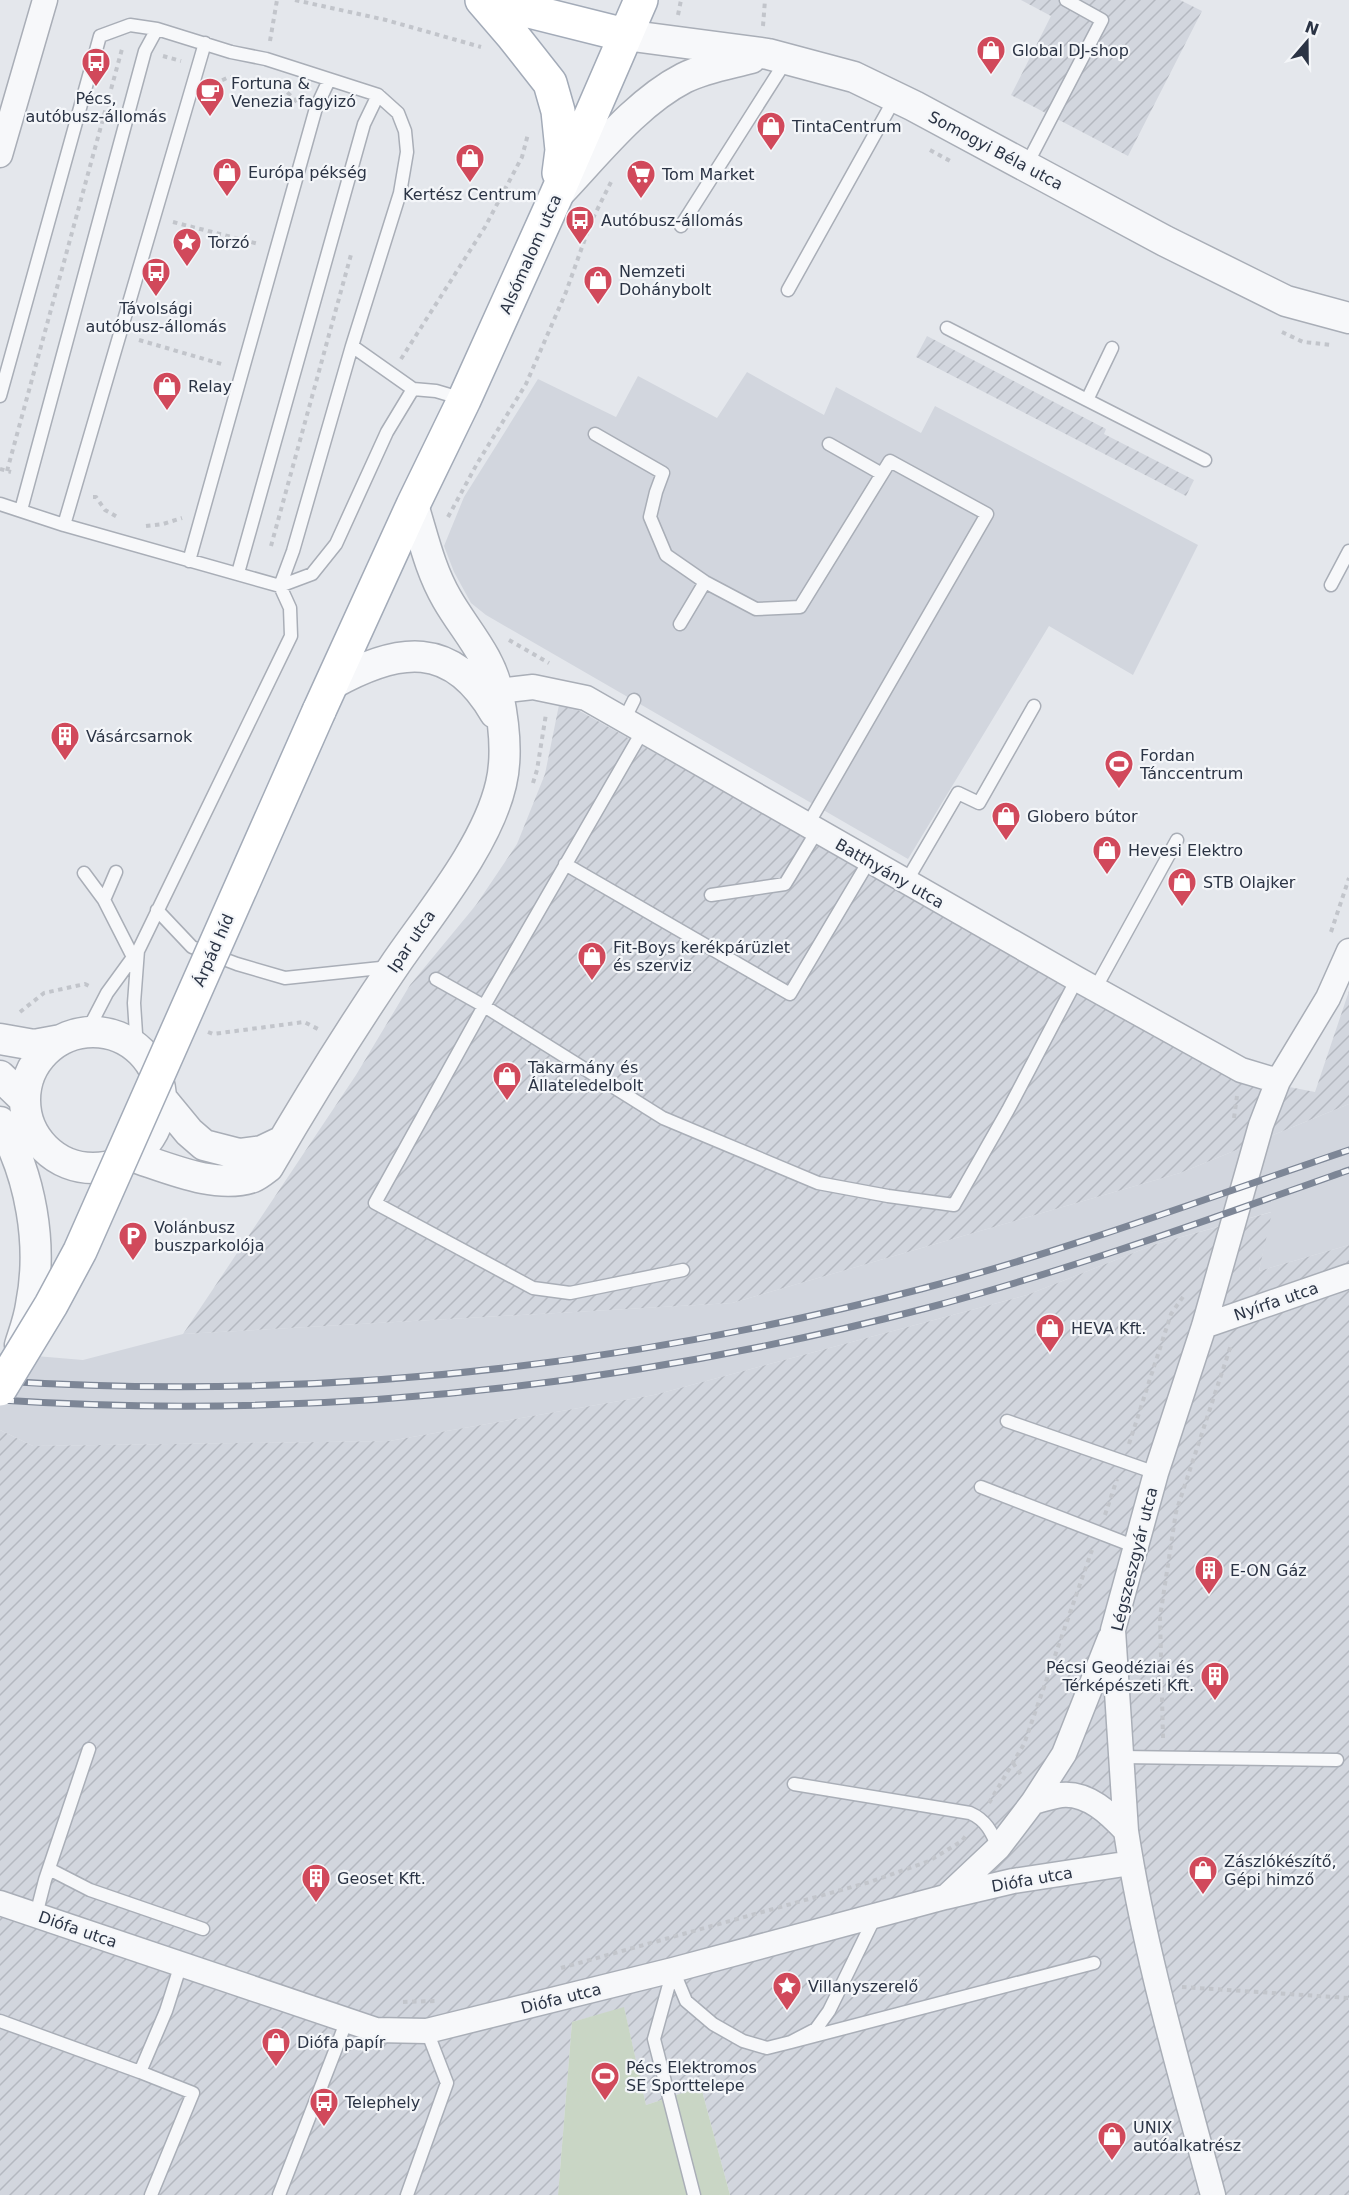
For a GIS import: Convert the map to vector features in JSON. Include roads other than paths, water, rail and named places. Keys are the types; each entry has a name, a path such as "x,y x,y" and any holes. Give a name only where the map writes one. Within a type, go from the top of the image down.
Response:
{"main road":[{"path":"483,0 625,35"},
{"path":"483,0 550,83 558,111 562,150 556,196"},
{"name":"Alsómalom utca","path":"413,505 464,400 641,0"},
{"name":"Árpád híd","path":"7,1377 51,1305 80,1251 413,505"}],"street":[{"path":"1,145 45,0"},
{"name":"Somogyi Béla utca","path":"625,35 778,56 854,77 1165,241 1286,301 1349,318"},
{"path":"556,196 628,121 669,86 686,77 718,66 778,56"},
{"name":"Ipar utca","path":"131,1156 203,1179 237,1180 254,1177 268,1167 394,966 462,867 490,816 501,783 504,729 498,691 486,660 446,597 429,559 413,505"},
{"path":"326,698 355,671 378,662 424,657 444,661 457,668 472,681 504,729"},
{"name":"Batthyány utca","path":"498,691 533,687 550,690 586,698 633,717 812,828 1086,984 1241,1070 1278,1081"},
{"name":"Légszeszgyár utca","path":"1214,2195 1158,1986 1131,1863 1126,1831 1113,1630 1156,1473 1204,1326 1261,1125 1278,1081 1328,998 1349,951"},
{"path":"6,1029 34,1045 70,1037 88,1033 109,1035 137,1049 145,1057 156,1076 160,1098 158,1120 147,1140 131,1156 110,1166 88,1168 76,1166 56,1157 39,1142 26,1115 25,1100 29,1076 34,1065 46,1051 70,1037"},
{"path":"0,1076 25,1100"},
{"path":"160,1098 183,1126 204,1145 240,1154 262,1151 283,1141"},
{"path":"0,1122 16,1155 26,1187 36,1241 31,1306 7,1377"},
{"name":"Nyírfa utca","path":"1204,1326 1349,1276"},
{"path":"945,1897 998,1848 1033,1802 1064,1754 1113,1630"},
{"path":"1033,1802 1063,1794 1088,1799 1111,1815 1126,1831"},
{"name":"Diófa utca","path":"0,1904 376,2030 428,2031 674,1970 945,1897 1013,1881 1131,1863"}],"lane":[{"path":"1026,166 1102,20 1066,0"},
{"path":"0,396 100,36 130,25 157,29 231,52 267,59 378,95 398,113 405,131 407,152 400,193 352,346 293,551 280,586 290,608 291,636 136,953 107,993 93,1020 70,1037"},
{"path":"21,510 146,51 157,29"},
{"path":"64,525 205,43"},
{"path":"681,226 778,56"},
{"path":"189,561 316,108 329,80"},
{"path":"238,573 363,124 378,95"},
{"path":"788,290 895,97"},
{"path":"947,328 1205,460"},
{"path":"352,346 413,388 436,391 464,400"},
{"path":"1087,399 1112,348"},
{"path":"0,504 64,525 280,586 312,574 336,544 387,432 413,388"},
{"path":"595,434 663,473 650,517 666,555 705,582 756,609 800,607 890,460 987,514 812,828 785,884 711,895"},
{"path":"829,444 882,474"},
{"path":"1331,585 1349,551"},
{"path":"680,624 705,582"},
{"path":"906,882 958,793 978,803 1034,706"},
{"path":"633,717 565,864 375,1203 533,1288 570,1293 683,1270"},
{"path":"436,979 484,1006 663,1118 818,1183 954,1205 1008,1110 1177,840"},
{"path":"565,864 790,994 869,861"},
{"path":"104,900 116,872"},
{"path":"84,873 104,900 136,953 134,1003 137,1049"},
{"path":"157,910 192,947 237,964 285,978 394,966"},
{"path":"1007,1421 1156,1473"},
{"path":"981,1487 1136,1547"},
{"path":"36,1915 89,1749"},
{"path":"1121,1757 1337,1760"},
{"path":"794,1784 970,1813 979,1817 990,1829 998,1848"},
{"path":"49,1869 90,1890 203,1929"},
{"path":"791,2042 816,2029 829,2011 876,1915"},
{"path":"674,1970 686,2001 713,2024 743,2041 767,2048 1094,1963"},
{"path":"140,2072 166,2010 181,1964"},
{"path":"674,1970 654,2039 694,2195"},
{"path":"279,2195 347,2020"},
{"path":"0,2021 194,2093 151,2195"},
{"path":"407,2195 447,2084 428,2031"}],"railway":[{"path":"0,1381 116,1386 232,1386 349,1382 464,1372 579,1358 694,1340 808,1316 975,1274 1136,1223 1349,1150"},
{"path":"0,1400 117,1405 234,1406 351,1401 467,1392 699,1359 813,1335 980,1293 1140,1243 1349,1170"}],"place":[{"name":"Global DJ-shop","path":"991,76"},
{"name":"Pécs, autóbusz-állomás","path":"96,88"},
{"name":"Fortuna & Venezia fagyizó","path":"210,118"},
{"name":"TintaCentrum","path":"771,152"},
{"name":"Kertész Centrum","path":"470,184"},
{"name":"Európa pékség","path":"227,198"},
{"name":"Tom Market","path":"641,200"},
{"name":"Autóbusz-állomás","path":"580,246"},
{"name":"Torzó","path":"187,268"},
{"name":"Távolsági autóbusz-állomás","path":"156,298"},
{"name":"Nemzeti Dohánybolt","path":"598,306"},
{"name":"Relay","path":"167,412"},
{"name":"Vásárcsarnok","path":"65,762"},
{"name":"Fordan Tánccentrum","path":"1119,790"},
{"name":"Globero bútor","path":"1006,842"},
{"name":"Hevesi Elektro","path":"1107,876"},
{"name":"STB Olajker","path":"1182,908"},
{"name":"Fit-Boys kerékpárüzlet és szerviz","path":"592,982"},
{"name":"Takarmány és Állateledelbolt","path":"507,1102"},
{"name":"Volánbusz buszparkolója","path":"133,1262"},
{"name":"HEVA Kft.","path":"1050,1354"},
{"name":"E-ON Gáz","path":"1209,1596"},
{"name":"Pécsi Geodéziai és Térképészeti Kft.","path":"1215,1702"},
{"name":"Zászlókészítő, Gépi himző","path":"1203,1896"},
{"name":"Geoset Kft.","path":"316,1904"},
{"name":"Villanyszerelő","path":"787,2012"},
{"name":"Diófa papír","path":"276,2068"},
{"name":"Pécs Elektromos SE Sporttelepe","path":"605,2102"},
{"name":"Telephely","path":"324,2128"},
{"name":"UNIX autóalkatrész","path":"1112,2162"}]}
